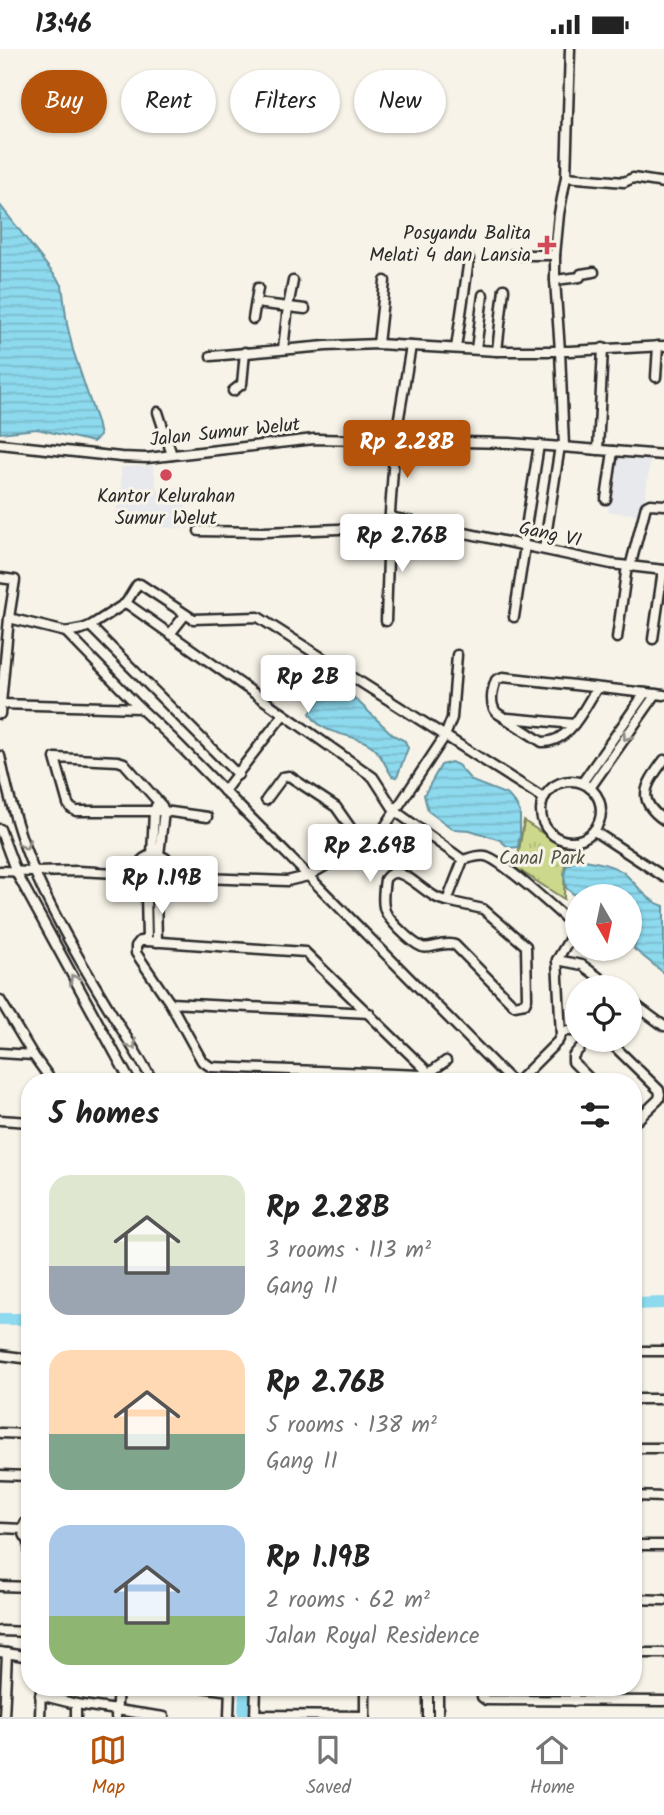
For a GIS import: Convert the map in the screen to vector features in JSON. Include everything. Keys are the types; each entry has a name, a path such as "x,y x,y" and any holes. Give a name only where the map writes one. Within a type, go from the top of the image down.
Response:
{"street":[{"path":"544,549 562,446 555,255 566,177 570,49"},
{"path":"566,177 624,182 633,178 664,183"},
{"path":"511,255 555,255"},
{"path":"456,348 469,259"},
{"path":"555,280 594,272"},
{"path":"283,349 293,281"},
{"path":"377,344 386,281"},
{"path":"253,319 258,288"},
{"path":"497,351 504,289"},
{"path":"476,349 483,295"},
{"path":"256,303 305,309"},
{"path":"211,356 377,344 497,351 661,346 656,377"},
{"path":"386,621 395,441 411,346"},
{"path":"598,450 603,348"},
{"path":"233,391 242,384 245,352"},
{"path":"158,412 172,455"},
{"name":"Jalan Sumur Welut","path":"0,445 147,458 314,439 562,446 664,456"},
{"path":"514,617 538,445"},
{"path":"606,499 613,451"},
{"path":"617,638 629,567 646,506 664,505"},
{"name":"Gang VI","path":"199,531 264,532 389,522 629,567 663,570"},
{"path":"653,639 663,570"},
{"path":"0,578 14,580 0,714"},
{"path":"9,618 66,632 90,626 126,603 140,584 184,615 196,619 258,617 543,798"},
{"path":"126,603 373,777 395,811 463,860 483,855 492,858 572,924 573,933 557,960 561,1031 558,1041 526,1073"},
{"path":"170,634 184,615"},
{"path":"90,626 238,775"},
{"path":"66,632 503,1073"},
{"path":"175,877 287,881 308,876 380,834 445,736 452,718 457,655"},
{"path":"597,688 574,724 561,737 547,742 542,742 493,709 494,686 499,678 503,677 660,695"},
{"path":"586,786 645,693"},
{"path":"586,786 660,695"},
{"path":"1,704 140,708"},
{"path":"224,790 283,715"},
{"path":"505,718 574,724"},
{"path":"0,756 6,786 34,872 66,934 148,1073"},
{"path":"156,855 164,811 124,763 55,758 68,804 76,811 164,811 207,817"},
{"path":"664,760 661,772 646,787 647,804 664,820"},
{"path":"267,800 283,778 289,776 336,807 360,846"},
{"path":"571,781 586,786 596,795 600,804 601,814 594,831 575,841 564,841 554,836 546,829 541,819 543,798 550,789 560,783 571,781"},
{"path":"156,855 154,811 158,801"},
{"path":"0,829 16,872 126,1073"},
{"path":"594,831 664,877"},
{"path":"156,855 171,863 175,877 169,889 156,894 146,892 137,881 136,874 138,865 144,859 156,855"},
{"path":"447,901 463,860"},
{"path":"0,871 136,874"},
{"path":"390,874 403,875 439,900 447,901 482,908 527,946 527,998 524,1003 514,1005 455,945 443,943 422,947 403,933 383,906 385,879 390,874"},
{"path":"146,892 147,940"},
{"path":"156,894 156,942"},
{"path":"368,1073 211,1067 202,1061 170,1003 136,953 136,946 140,941 147,940 305,952 429,1073 446,1061"},
{"path":"557,960 582,965 596,975"},
{"path":"0,1000 46,1073"},
{"path":"170,1003 369,1013"},
{"path":"642,1010 664,1026"},
{"path":"577,1052 573,1056 573,1062 584,1073"},
{"path":"620,1052 642,1073"},
{"path":"0,1053 33,1055"},
{"path":"642,1073 660,1094 659,1099 642,1115"},
{"path":"0,1120 21,1121"},
{"path":"642,1351 664,1351"},
{"path":"0,1355 21,1358"},
{"path":"642,1399 664,1399"},
{"path":"0,1433 21,1434"},
{"path":"642,1448 664,1448"},
{"path":"0,1475 21,1476"},
{"path":"642,1496 664,1497"},
{"path":"0,1528 21,1529"},
{"path":"642,1545 664,1545"},
{"path":"0,1586 21,1587"},
{"path":"642,1599 664,1600"},
{"path":"0,1631 21,1632"},
{"path":"4,1717 3,1652 21,1655"},
{"path":"642,1653 664,1653"},
{"path":"40,1717 41,1696"},
{"path":"54,1696 116,1714 164,1717"},
{"path":"116,1714 117,1696"},
{"path":"229,1717 230,1696"},
{"path":"256,1696 256,1716 365,1717 365,1696"},
{"path":"428,1696 428,1717"},
{"path":"438,1696 438,1717"},
{"path":"482,1696 486,1700 664,1701"},
{"path":"574,1696 574,1701"},
{"path":"76,1704 76,1717"}],"shaded area":[{"path":"613,458 650,461 643,515 608,512"},
{"path":"153,465 157,490 178,488 190,516 189,529 114,525 121,486 121,467"}],"green space":[{"name":"Canal Park","path":"524,821 565,848 564,899 516,868"}],"water":[{"path":"0,205 62,285 73,350 100,436 93,442 37,429 0,433"},
{"path":"338,688 347,691 393,735 405,741 408,748 397,777 392,776 381,757 366,742 330,731 315,721 310,713 323,696"},
{"path":"451,762 458,765 472,781 508,795 515,803 520,812 518,847 509,848 500,840 470,830 453,829 428,811 424,795 441,765"},
{"path":"580,859 603,864 624,873 635,884 565,884 566,866"},
{"path":"642,891 664,906 664,973 642,955"}],"waterway":[{"path":"642,1304 664,1303"},
{"path":"0,1319 21,1319"},
{"path":"244,1717 245,1696"}],"place":[{"name":"Posyandu Balita Melati 4 dan Lansia","path":"547,245"},
{"name":"Kantor Kelurahan Sumur Welut","path":"166,475"}]}
